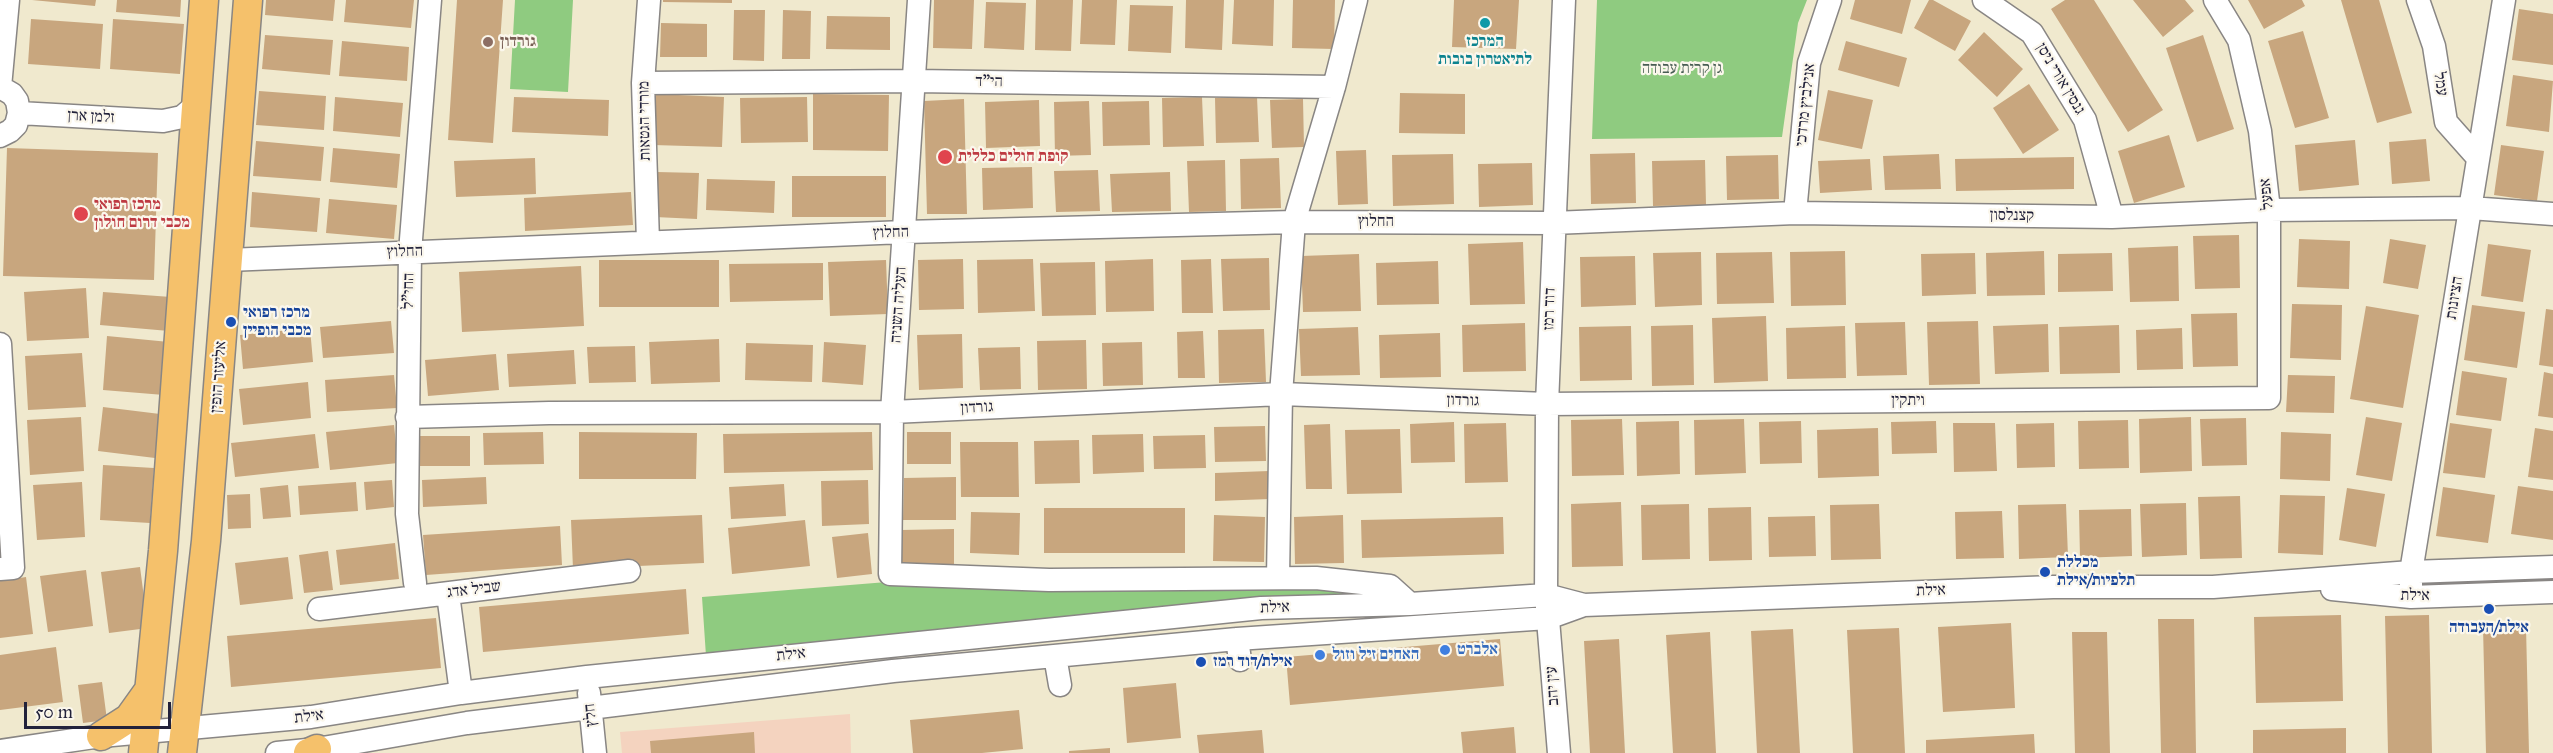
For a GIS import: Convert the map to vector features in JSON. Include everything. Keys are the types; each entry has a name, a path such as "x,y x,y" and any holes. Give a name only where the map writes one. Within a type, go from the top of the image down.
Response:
{"main road":[{"path":"144,743 164,540 204,0"},
{"name":"אליעזר הופין","path":"184,741 206,542 248,0"},
{"path":"101,736 129,718 149,690"}],"street":[{"path":"0,136 16,125 19,112 17,101 12,94 0,87 8,0"},
{"name":"החי\"ל","path":"415,583 407,514 410,252 430,0"},
{"name":"מורדי הגטאות","path":"648,242 643,84 649,0"},
{"name":"העליה השניה","path":"919,0 892,412 890,574 1049,580 1278,578"},
{"path":"1356,0 1334,87 1294,222 1281,394 1278,578 1316,578 1390,586 1410,604"},
{"name":"דוד רמז","path":"1548,618 1546,404 1564,0"},
{"name":"אנילביץ מרדכי","path":"1795,213 1809,63 1830,0"},
{"name":"גנסין אורי ניסן","path":"1984,0 2032,33 2085,120 2112,217"},
{"name":"אפעל","path":"2215,0 2239,40 2260,131 2269,210 2269,398"},
{"name":"עמל","path":"2418,0 2434,46 2446,122 2478,158"},
{"name":"הציונות","path":"2411,597 2410,572 2504,0"},
{"name":"הי\"ד","path":"643,84 915,81 1334,87"},
{"path":"163,121 182,117 195,106"},
{"name":"זלמן ארן","path":"19,112 163,121"},
{"path":"163,121 173,124 193,140"},
{"name":"קצנלסון","path":"1553,223 1795,213 2112,217 2269,210 2470,208 2553,214"},
{"name":"החלוץ","path":"228,260 904,232 1294,222 1553,223"},
{"path":"0,344 6,569"},
{"name":"גורדון","path":"407,417 549,413 892,412 1281,394 1546,404"},
{"name":"ויתקין","path":"1546,404 2269,398"},
{"name":"אילת","path":"0,751 101,736 144,743 184,741 311,717 461,693 587,677 1261,608 1410,604 1546,595 1584,605 2053,586 2213,587 2277,584 2410,572 2553,567"},
{"name":"שביל אדג","path":"318,609 629,571"},
{"name":"אילת","path":"2277,584 2411,597 2553,592"},
{"path":"448,594 461,693"},
{"name":"אילת","path":"277,753 313,751 467,723 893,671 1055,656 1238,650 1548,618 1584,605"},
{"name":"עין יהב","path":"1548,618 1559,753"},
{"path":"1055,656 1060,685"},
{"name":"חלץ","path":"587,677 595,753"}],"shaded area":[{"path":"850,714 851,753 622,753 620,732"}],"green space":[{"path":"515,0 573,0 568,92 510,89"},
{"name":"גן קרית עבודה","path":"1597,0 1807,0 1798,23 1782,137 1592,139"},
{"path":"924,579 1386,589 1387,601 706,656 702,597"}],"building":[{"path":"32,0 96,0 95,6"},
{"path":"117,0 181,0 180,17 116,12"},
{"path":"266,0 335,0 333,21 265,15"},
{"path":"346,0 414,0 411,28 344,22"},
{"path":"457,0 503,0 493,143 448,140"},
{"path":"663,0 732,0 732,3 663,2"},
{"path":"934,0 974,0 972,49 933,48"},
{"path":"1036,0 1073,0 1071,51 1035,50"},
{"path":"1082,0 1117,0 1115,45 1080,44"},
{"path":"1186,0 1224,0 1222,50 1185,48"},
{"path":"1234,0 1274,0 1273,46 1232,44"},
{"path":"1293,0 1335,0 1334,49 1292,48"},
{"name":"המרכז לתיאטרון בובות","path":"1454,0 1519,0 1516,49 1452,47"},
{"path":"1855,0 1911,0 1902,34 1850,19"},
{"path":"1929,0 1971,21 1955,51 1914,28"},
{"path":"2065,0 2094,0 2163,110 2128,132 2051,9"},
{"path":"2133,0 2185,0 2194,11 2163,37"},
{"path":"2248,0 2302,0 2305,6 2264,29"},
{"path":"2341,0 2379,0 2412,113 2377,123"},
{"path":"986,2 1026,3 1024,50 984,48"},
{"path":"1130,5 1173,6 1171,53 1128,51"},
{"path":"2519,9 2553,14 2553,65 2512,60"},
{"path":"734,10 765,10 764,61 733,60"},
{"path":"783,10 811,11 810,59 782,59"},
{"path":"827,16 890,17 890,50 826,49"},
{"path":"31,19 103,24 100,69 28,64"},
{"path":"113,19 184,24 180,74 110,69"},
{"path":"661,23 707,24 707,57 660,57"},
{"path":"2303,31 2329,118 2295,128 2268,41"},
{"path":"1984,32 2023,69 1997,97 1958,60"},
{"path":"265,35 333,40 330,75 262,69"},
{"path":"2203,35 2234,129 2197,142 2166,48"},
{"path":"342,41 409,47 407,81 339,76"},
{"path":"1846,41 1907,58 1899,87 1838,70"},
{"path":"2513,75 2553,81 2549,132 2506,126"},
{"path":"2029,84 2059,130 2023,154 1993,108"},
{"path":"1828,90 1873,100 1862,149 1818,140"},
{"path":"259,91 326,96 324,130 256,125"},
{"path":"1400,93 1465,94 1465,134 1399,133"},
{"path":"655,94 724,97 722,147 653,145"},
{"path":"813,94 889,95 888,151 813,150"},
{"path":"335,97 403,103 400,137 333,131"},
{"path":"514,97 609,100 608,136 512,132"},
{"path":"807,97 808,142 741,143 740,98"},
{"path":"1202,97 1204,146 1163,147 1162,98"},
{"path":"1257,97 1259,142 1216,143 1215,98"},
{"name":"קופת חולים כללית","path":"964,99 967,214 927,214 924,101"},
{"path":"1303,99 1304,147 1272,148 1270,100"},
{"path":"1039,100 1040,146 986,148 985,102"},
{"path":"1089,101 1091,155 1055,156 1054,102"},
{"path":"1149,101 1150,145 1103,146 1102,102"},
{"path":"2169,135 2185,187 2134,203 2118,151"},
{"path":"2426,139 2430,181 2392,184 2389,142"},
{"path":"2355,140 2359,185 2299,191 2295,145"},
{"path":"256,141 324,147 321,181 253,176"},
{"path":"2501,145 2544,151 2537,201 2494,195"},
{"name":"מרכז רפואי מכבי דרום חולון","path":"7,148 158,153 154,280 3,276"},
{"path":"333,148 400,154 397,188 330,182"},
{"path":"1366,150 1368,204 1338,205 1336,151"},
{"path":"1635,153 1636,203 1591,204 1590,154"},
{"path":"1453,154 1454,204 1393,206 1392,155"},
{"path":"1939,154 1941,189 1885,190 1883,156"},
{"path":"1778,155 1779,199 1727,200 1726,156"},
{"path":"2074,157 2074,189 1956,191 1955,159"},
{"path":"535,158 536,194 456,197 454,161"},
{"path":"1279,158 1281,208 1241,209 1240,159"},
{"path":"1870,159 1872,190 1820,193 1818,161"},
{"path":"1225,160 1226,211 1189,212 1187,161"},
{"path":"1705,160 1706,205 1653,206 1652,161"},
{"path":"1532,163 1533,205 1479,207 1478,164"},
{"path":"1032,167 1033,208 983,210 982,168"},
{"path":"1098,170 1100,211 1056,212 1054,171"},
{"path":"657,172 699,173 697,219 655,217"},
{"path":"1170,172 1171,211 1112,212 1110,174"},
{"path":"792,176 886,176 886,217 792,217"},
{"path":"707,179 775,181 774,213 706,210"},
{"path":"252,192 320,198 317,232 250,227"},
{"path":"631,192 633,225 525,231 524,198"},
{"path":"329,199 397,205 394,239 326,233"},
{"path":"2239,235 2240,288 2195,289 2193,236"},
{"path":"2299,239 2350,241 2349,289 2297,287"},
{"path":"2390,239 2426,245 2418,289 2383,283"},
{"path":"1523,242 1525,304 1470,305 1468,244"},
{"path":"2488,244 2531,250 2523,302 2481,296"},
{"path":"2178,246 2179,301 2130,302 2128,248"},
{"path":"1845,251 1846,305 1791,306 1790,252"},
{"path":"2044,251 2045,295 1987,296 1986,253"},
{"path":"1701,252 1702,305 1655,307 1653,253"},
{"path":"1772,252 1774,303 1717,304 1716,253"},
{"path":"1975,253 1976,294 1922,296 1921,254"},
{"path":"2112,253 2113,291 2058,292 2058,254"},
{"path":"1359,254 1361,311 1303,312 1301,256"},
{"path":"1635,256 1636,305 1581,307 1580,257"},
{"path":"1269,258 1270,310 1223,311 1221,259"},
{"path":"963,259 964,309 919,310 918,260"},
{"path":"1033,259 1035,311 978,313 977,260"},
{"path":"1153,259 1154,311 1106,312 1105,261"},
{"path":"1211,259 1213,313 1182,313 1181,260"},
{"path":"599,260 719,260 719,307 599,307"},
{"path":"886,260 888,314 830,316 828,262"},
{"path":"1438,261 1439,304 1377,305 1376,263"},
{"path":"1095,262 1096,315 1042,316 1040,263"},
{"path":"823,263 823,300 730,302 729,264"},
{"path":"581,266 584,326 462,332 459,272"},
{"path":"86,288 89,338 27,341 24,292"},
{"path":"103,292 171,297 169,331 100,325"},
{"path":"2292,304 2342,305 2341,360 2290,358"},
{"path":"2472,305 2525,312 2517,368 2464,360"},
{"path":"2366,306 2419,315 2403,408 2350,399"},
{"path":"2546,309 2553,310 2553,367 2539,365"},
{"path":"2237,313 2238,366 2193,367 2191,314"},
{"path":"1766,316 1768,381 1714,383 1712,318"},
{"path":"391,321 394,353 323,358 320,327"},
{"path":"1978,321 1980,384 1929,385 1927,322"},
{"path":"1905,322 1907,375 1857,376 1855,323"},
{"path":"1525,323 1526,371 1463,372 1462,325"},
{"path":"2048,324 2049,372 1995,374 1993,326"},
{"path":"1693,325 1694,385 1652,386 1651,326"},
{"path":"2119,325 2120,373 2060,374 2059,327"},
{"path":"1631,326 1632,380 1580,381 1579,327"},
{"path":"1845,326 1846,378 1787,379 1786,328"},
{"path":"1358,327 1360,375 1301,376 1299,329"},
{"path":"310,328 313,362 243,369 240,335"},
{"path":"2182,328 2183,369 2137,370 2136,330"},
{"path":"1264,329 1266,382 1219,383 1218,330"},
{"path":"1203,331 1205,378 1178,378 1177,332"},
{"path":"1440,333 1441,377 1380,378 1379,335"},
{"path":"962,334 963,388 919,390 917,335"},
{"path":"107,336 169,342 164,395 103,390"},
{"path":"719,339 720,382 651,384 649,342"},
{"path":"1086,340 1087,389 1038,390 1037,341"},
{"path":"824,342 866,345 863,385 822,382"},
{"path":"1142,342 1143,385 1103,386 1102,343"},
{"path":"746,343 813,345 812,382 745,380"},
{"path":"635,346 636,382 589,383 587,347"},
{"path":"1020,347 1021,389 980,390 978,348"},
{"path":"574,350 576,384 509,387 507,354"},
{"path":"82,353 86,407 28,410 25,356"},
{"path":"496,354 499,390 428,396 425,360"},
{"path":"2462,371 2507,378 2501,421 2456,415"},
{"path":"2544,372 2553,374 2553,418 2538,416"},
{"path":"394,375 397,408 327,412 325,380"},
{"path":"2288,375 2335,376 2334,413 2286,412"},
{"path":"308,382 311,418 243,425 239,389"},
{"path":"103,407 160,414 155,458 98,451"},
{"path":"81,417 84,471 30,475 27,420"},
{"path":"2191,417 2192,471 2140,473 2139,419"},
{"path":"2366,417 2402,423 2392,481 2356,475"},
{"path":"2246,418 2247,465 2202,466 2200,419"},
{"path":"1622,419 1624,475 1572,476 1571,420"},
{"path":"1744,419 1746,473 1695,475 1694,420"},
{"path":"2128,420 2129,468 2079,469 2078,421"},
{"path":"1679,421 1680,474 1637,476 1636,422"},
{"path":"1801,421 1802,463 1760,464 1759,422"},
{"path":"1936,421 1937,453 1892,454 1891,422"},
{"path":"1454,422 1455,462 1411,463 1410,424"},
{"path":"1506,423 1508,482 1465,483 1464,424"},
{"path":"1953,423 1995,423 1997,471 1954,472"},
{"path":"2054,423 2055,467 2017,468 2016,424"},
{"path":"2450,423 2492,429 2485,478 2443,473"},
{"path":"1330,424 1332,489 1306,489 1304,425"},
{"path":"394,425 398,463 330,470 326,432"},
{"path":"1265,426 1266,461 1215,462 1214,427"},
{"path":"1878,428 1879,476 1818,478 1817,430"},
{"path":"2535,428 2553,431 2553,480 2528,477"},
{"path":"1400,429 1402,493 1347,494 1345,430"},
{"path":"543,432 544,464 484,465 483,433"},
{"path":"579,432 697,433 696,479 579,479"},
{"path":"872,432 873,470 724,473 723,434"},
{"path":"907,432 951,432 951,464 907,464"},
{"path":"2281,432 2331,434 2330,481 2280,479"},
{"path":"315,434 319,468 235,477 231,443"},
{"path":"1143,434 1144,472 1093,474 1092,435"},
{"path":"1205,435 1206,468 1154,469 1153,436"},
{"path":"417,436 470,436 470,466 417,466"},
{"path":"1079,440 1080,483 1035,484 1034,441"},
{"path":"960,442 1018,442 1019,497 961,497"},
{"path":"103,465 154,468 150,523 100,520"},
{"path":"1269,471 1270,499 1215,501 1215,473"},
{"path":"486,477 487,504 423,507 422,480"},
{"path":"956,477 956,520 903,520 904,478"},
{"path":"392,480 394,507 366,510 364,482"},
{"path":"868,480 869,524 822,526 821,481"},
{"path":"82,482 85,537 37,540 33,485"},
{"path":"356,482 358,511 300,515 298,486"},
{"path":"784,484 786,516 731,519 729,487"},
{"path":"288,485 291,517 263,519 260,488"},
{"path":"2518,486 2553,491 2553,540 2511,534"},
{"path":"2443,487 2495,495 2488,543 2436,536"},
{"path":"2347,488 2385,494 2376,547 2339,540"},
{"path":"250,494 251,528 228,529 227,495"},
{"path":"2280,495 2325,496 2323,555 2278,553"},
{"path":"2240,496 2242,558 2200,559 2198,497"},
{"path":"1621,502 1623,566 1572,567 1571,504"},
{"path":"2186,503 2187,555 2142,557 2140,504"},
{"path":"1689,504 1690,559 1642,560 1641,505"},
{"path":"1879,504 1881,559 1831,560 1830,505"},
{"path":"2066,504 2068,557 2019,559 2018,505"},
{"path":"1751,507 1752,560 1709,561 1708,508"},
{"path":"1044,508 1185,508 1185,553 1044,553"},
{"path":"2131,509 2132,556 2080,558 2079,510"},
{"path":"2002,511 2004,558 1956,559 1955,512"},
{"path":"971,512 1020,513 1019,555 970,553"},
{"path":"702,515 704,563 573,569 571,520"},
{"path":"1214,515 1265,517 1264,562 1213,561"},
{"path":"1343,515 1344,563 1295,564 1294,517"},
{"path":"1815,516 1816,556 1769,557 1768,517"},
{"path":"1503,517 1504,554 1362,558 1361,520"},
{"path":"805,520 810,566 732,574 728,528"},
{"path":"560,526 562,565 426,575 423,535"},
{"path":"954,529 954,565 901,565 901,530"},
{"path":"868,533 872,574 837,578 832,537"},
{"path":"395,543 399,579 340,585 336,550"},
{"path":"328,551 333,590 304,593 299,555"},
{"path":"288,557 293,599 240,605 235,563"},
{"path":"140,567 148,628 109,633 101,572"},
{"path":"86,570 93,626 48,632 40,576"},
{"path":"26,577 33,634 0,638 0,581"},
{"path":"686,589 689,634 483,652 479,607"},
{"path":"2341,615 2343,701 2256,703 2254,617"},
{"path":"2429,615 2432,753 2388,753 2385,616"},
{"path":"436,618 441,668 231,687 227,636"},
{"path":"2158,619 2194,619 2196,753 2161,753"},
{"path":"2011,623 2015,708 1943,712 1938,627"},
{"path":"2483,627 2526,627 2529,753 2486,753"},
{"path":"1899,628 1905,753 1853,753 1847,630"},
{"path":"1793,629 1800,753 1757,753 1751,631"},
{"path":"1710,632 1716,753 1673,753 1666,635"},
{"path":"2072,632 2107,632 2110,753 2075,753"},
{"path":"1500,639 1504,686 1290,705 1286,657"},
{"path":"1619,639 1625,753 1590,753 1584,641"},
{"path":"56,647 63,702 0,710 0,655"},
{"path":"102,682 107,720 83,723 78,685"},
{"path":"1176,683 1181,738 1127,743 1123,688"},
{"path":"1019,710 1023,749 982,753 913,753 910,720"},
{"path":"1514,727 1516,753 1463,753 1461,732"},
{"path":"2346,728 2346,753 2253,753 2253,730"},
{"path":"1262,730 1264,753 1199,753 1197,735"},
{"path":"754,732 755,753 651,753 650,741"},
{"path":"2034,734 2035,753 1926,753 1926,740"},
{"path":"1110,748 1110,753 1069,753 1069,751"}],"place":[{"name":"המרכז לתיאטרון בובות","path":"1485,23"},
{"name":"גורדון","path":"488,42"},
{"name":"קופת חולים כללית","path":"945,157"},
{"name":"מרכז רפואי מכבי דרום חולון","path":"81,214"},
{"name":"מרכז רפואי מכבי הופיין","path":"231,322"},
{"name":"מכללת תלפיות/אילת","path":"2045,572"},
{"name":"אילת/העבודה","path":"2489,609"},
{"name":"אלברט","path":"1445,650"},
{"name":"האחים זיל וזול","path":"1320,655"},
{"name":"אילת/דוד רמז","path":"1201,662"}]}
